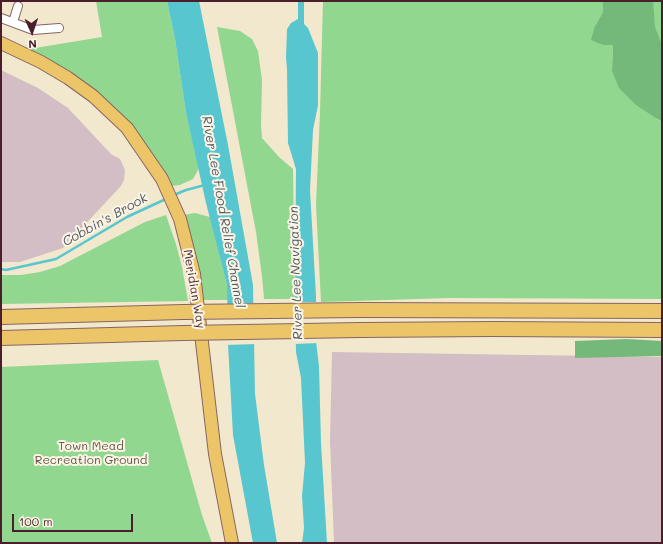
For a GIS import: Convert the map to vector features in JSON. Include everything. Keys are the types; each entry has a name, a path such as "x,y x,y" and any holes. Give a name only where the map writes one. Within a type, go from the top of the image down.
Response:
{"highway":[{"path":"1,317 183,312 360,310 662,311"},
{"path":"1,338 360,330 662,330"}],"main road":[{"name":"Meridian Way","path":"1,43 41,62 68,78 92,96 127,128 162,179 180,219 194,274 215,454 232,543"}],"street":[{"path":"12,22 18,6"},
{"path":"1,18 33,30 59,28"}],"shaded area":[{"path":"1,70 38,88 68,108 111,154 120,159 125,170 124,180 121,186 63,248 20,262 1,262"},
{"path":"332,352 662,357 662,543 334,543 330,441"}],"green space":[{"path":"96,1 167,1 175,39 186,113 199,168 193,179 180,185 171,186 168,176 143,141 118,114 67,71 29,49 102,37"},
{"path":"323,1 603,1 603,12 595,26 603,45 613,45 612,71 658,120 662,122 662,299 450,298 321,302 316,205"},
{"path":"603,1 653,1 655,27 662,45 662,122 636,105 619,88 612,71 613,45 603,45 591,40 595,26 603,12"},
{"path":"635,1 662,1 662,85"},
{"path":"217,27 240,31 252,39 258,51 262,80 262,138 279,157 293,169 295,299 264,299 256,232"},
{"path":"195,213 210,217 227,285 228,300 203,300 199,267 183,215"},
{"path":"166,215 182,267 188,301 1,304 1,275 21,275 40,272 60,266 145,222"},
{"path":"626,339 662,341 662,356 575,358 575,341"},
{"name":"Town Mead Recreation Ground","path":"158,360 202,515 212,543 1,543 1,367"}],"water":[{"name":"River Lee Flood Relief Channel","path":"167,1 199,1 228,145 253,285 255,394 264,465 277,543 253,543 233,435 228,344 227,285 206,203 186,113 175,39"},
{"name":"River Lee Navigation","path":"298,1 304,1 304,24 308,28 318,53 318,105 313,130 310,190 316,296 316,341 319,366 321,443 327,543 302,543 304,528 302,496 305,463 301,378 296,352 296,169 288,143 286,58 287,29 291,23 298,19"}],"pier":[{"path":"293,302 318,302 319,343 294,344"},
{"path":"255,303 256,344 226,345 226,304"}],"waterway":[{"name":"Cobbin's Brook","path":"174,195 205,185"},
{"name":"Cobbin's Brook","path":"1,269 6,270 56,259 127,217 168,198"}]}
